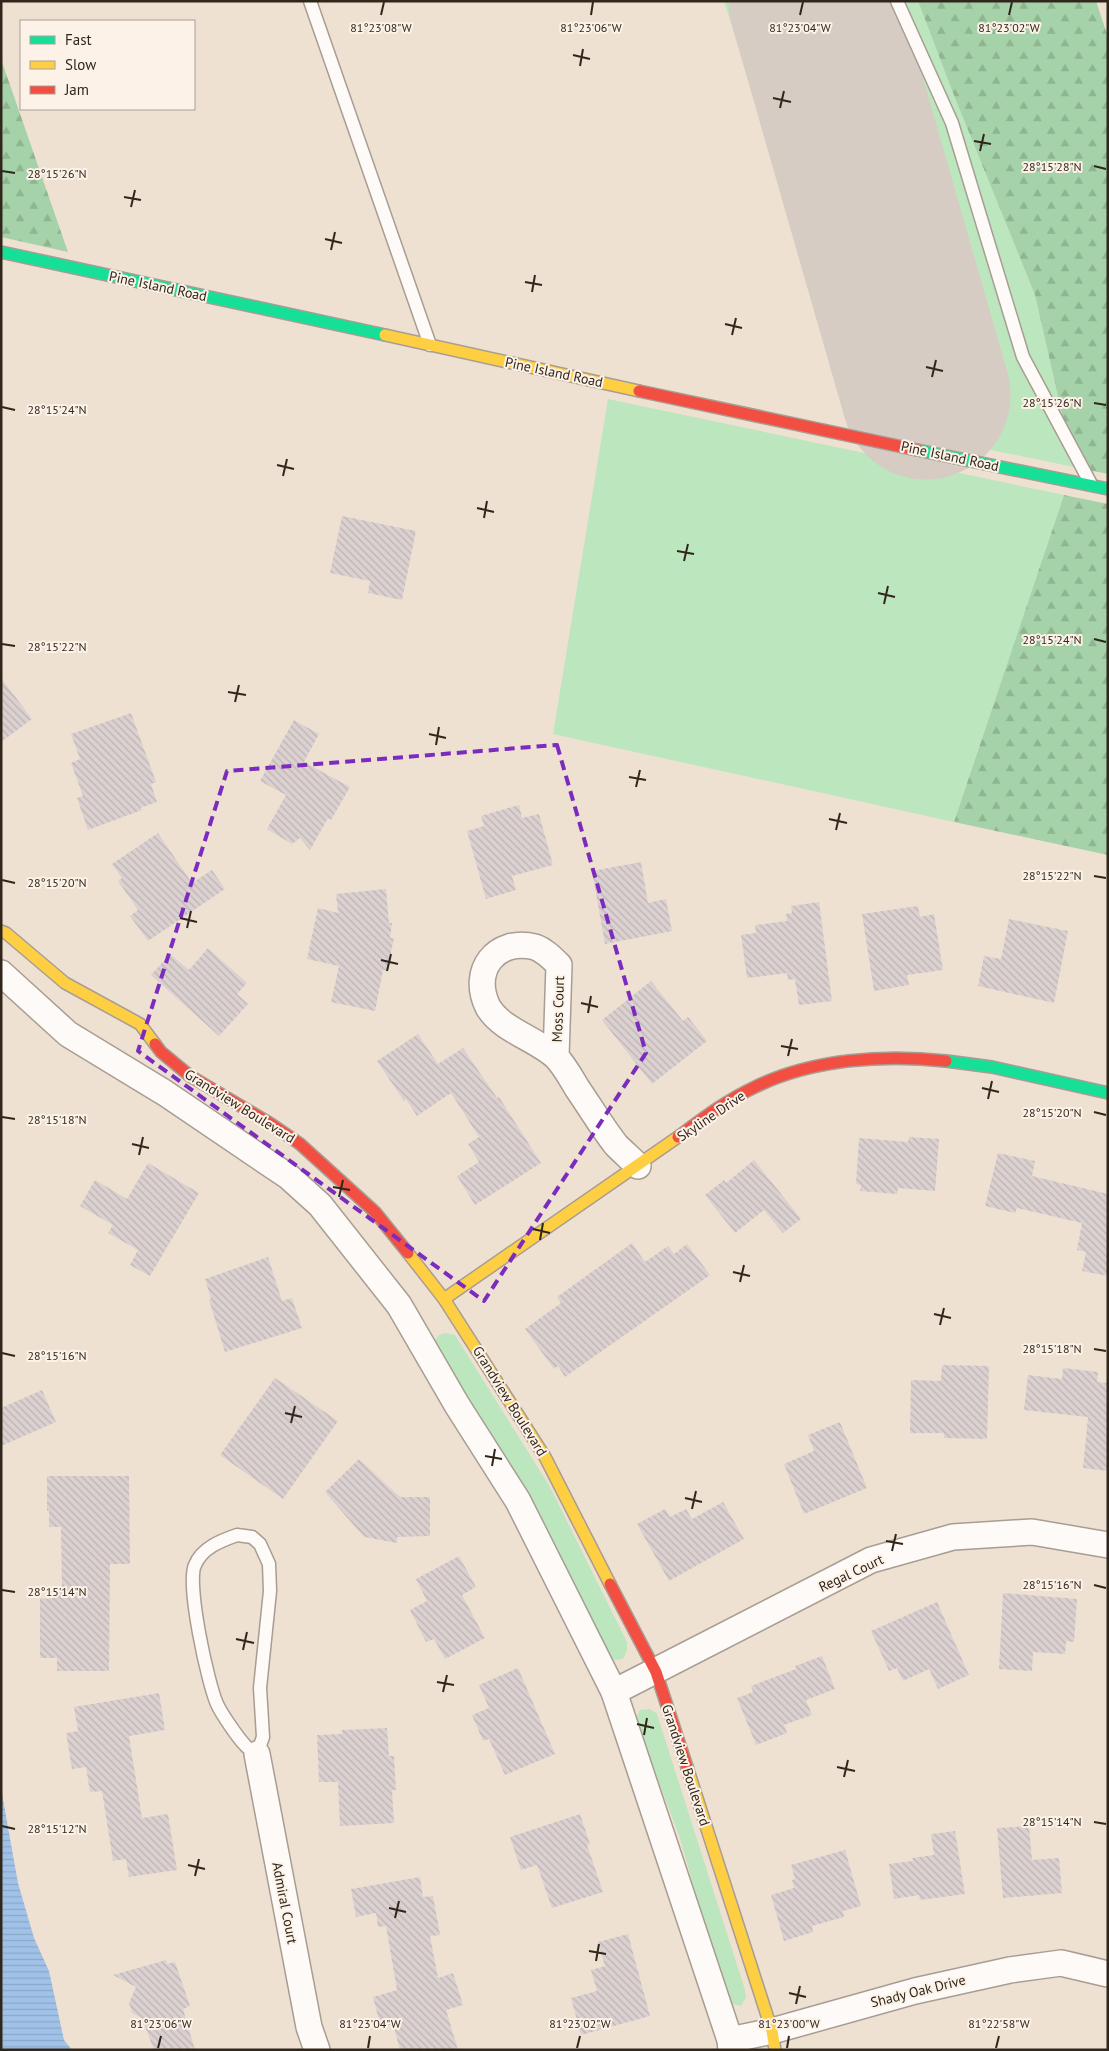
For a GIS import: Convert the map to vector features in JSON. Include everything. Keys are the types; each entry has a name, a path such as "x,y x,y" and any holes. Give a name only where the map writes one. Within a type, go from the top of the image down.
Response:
{"street":[{"name":"Pine Island Road","path":"1,252 783,422 1108,489"},
{"name":"Grandview Boulevard","path":"1,931 6,933 65,983 140,1024 161,1052 190,1076 271,1124 300,1144 375,1212 444,1299 545,1457 656,1672 773,2040"},
{"name":"Grandview Boulevard","path":"1,973 68,1034 165,1093 289,1176 320,1205 407,1317 457,1405 518,1501 614,1692 730,2045"},
{"name":"Moss Court","path":"556,1057 616,1145 638,1166"},
{"name":"Skyline Drive","path":"444,1299 737,1096 774,1078 816,1067 874,1059 919,1059 958,1062 1108,1093"},
{"name":"Regal Court","path":"614,1692 871,1560 953,1537 1032,1532 1108,1545"},
{"name":"Admiral Court","path":"257,1754 309,2027 317,2050"},
{"name":"Shady Oak Drive","path":"730,2045 773,2040 915,1991 1010,1970 1061,1963 1108,1974"}],"lane":[{"path":"310,1 430,345"},
{"path":"897,1 952,124 1022,357 1092,486"},
{"path":"236,1535 252,1537 260,1544 269,1564 270,1591 260,1688 263,1737 257,1754 245,1745 217,1705 210,1685 192,1586 194,1568 201,1554 222,1540 236,1535"}],"highlighted area":[{"path":"557,745 646,1053 484,1301 138,1051 227,771"}],"green space":[{"path":"724,1 918,1 1035,295 1074,467 855,422"},
{"path":"918,1 1096,1 1108,37 1108,474 1074,467 1035,295"},
{"path":"1,59 68,252 1,237"},
{"path":"608,399 1064,495 954,822 553,734"},
{"path":"1064,495 1108,504 1108,855 954,822"},
{"path":"445,1333 455,1335 550,1487 627,1642 624,1658 619,1660 609,1659 523,1483 436,1348 435,1340 439,1335"},
{"path":"650,1709 657,1714 745,1990 746,1997 741,2006 726,2002 680,1838 637,1725 636,1718 640,1710"}],"water":[{"path":"1,1788 18,1883 34,1938 49,1971 64,2040 72,2050 1,2050"}],"building":[{"path":"342,516 416,531 402,600 368,593 370,581 330,573"},
{"path":"1,678 32,719 1,742"},
{"path":"131,713 156,782 151,784 157,802 140,808 142,810 88,830 77,798 83,796 71,763 80,759 71,734"},
{"path":"294,720 319,734 304,762 350,787 331,820 328,818 310,850 300,838 292,844 267,829 286,795 260,781"},
{"path":"519,805 522,818 539,814 553,865 512,876 516,890 486,899 467,831 484,826 481,816"},
{"path":"158,833 192,883 212,870 225,889 148,941 130,916 138,910 118,881 122,878 112,864"},
{"path":"641,862 648,903 666,899 672,931 605,944 592,871"},
{"path":"386,889 389,923 392,923 390,938 394,938 387,971 383,970 375,1011 331,1002 339,966 307,959 318,908 338,913 336,894"},
{"path":"819,902 832,1001 799,1005 795,979 788,980 787,973 747,978 741,935 756,933 755,925 787,921 786,914 792,913 791,906"},
{"path":"918,906 920,917 934,914 943,970 907,975 909,985 874,991 862,914"},
{"path":"1009,919 1068,931 1054,1003 978,986 984,956 1001,959"},
{"path":"208,948 247,983 237,994 248,1004 219,1036 151,975 170,954 189,970"},
{"path":"651,981 683,1021 688,1017 707,1041 652,1084 602,1020"},
{"path":"418,1034 438,1064 463,1048 497,1098 499,1097 541,1163 475,1205 457,1176 479,1162 468,1144 479,1137 451,1093 417,1116 406,1099 404,1101 377,1061"},
{"path":"909,1137 939,1139 935,1191 898,1188 897,1194 860,1191 861,1185 856,1184 859,1138 908,1142"},
{"path":"998,1153 1035,1161 1032,1176 1108,1194 1108,1276 1082,1271 1086,1252 1077,1250 1082,1223 1017,1208 1015,1213 985,1206"},
{"path":"754,1160 801,1219 783,1233 764,1210 735,1233 705,1195 724,1180 726,1183"},
{"path":"148,1163 199,1193 150,1276 130,1265 138,1250 108,1233 113,1225 80,1206 95,1180 127,1199"},
{"path":"632,1243 645,1262 668,1246 674,1254 687,1244 710,1275 565,1377 558,1366 554,1369 525,1329 561,1303 557,1297"},
{"path":"268,1257 282,1301 292,1298 302,1328 225,1352 205,1279"},
{"path":"942,1365 989,1366 987,1439 944,1438 944,1433 910,1433 911,1380 941,1381"},
{"path":"1063,1368 1098,1372 1097,1382 1108,1383 1108,1471 1083,1468 1088,1417 1024,1410 1028,1375 1062,1379"},
{"path":"275,1378 338,1421 283,1499 220,1455"},
{"path":"42,1390 56,1422 1,1446 1,1408"},
{"path":"840,1422 867,1488 804,1514 784,1464 814,1451 808,1435"},
{"path":"359,1459 400,1497 430,1497 430,1536 397,1537 397,1543 364,1537 325,1492"},
{"path":"47,1476 129,1476 130,1564 110,1564 109,1671 57,1671 57,1658 40,1658 40,1598 49,1599 49,1591 62,1591 61,1527 49,1527"},
{"path":"723,1502 744,1539 669,1581 637,1524 665,1509 670,1517 686,1509 692,1519"},
{"path":"459,1556 476,1587 462,1595 485,1638 445,1659 434,1639 426,1642 410,1610 427,1601 416,1579"},
{"path":"1003,1593 1077,1599 1074,1642 1066,1641 1065,1654 1033,1652 1032,1671 999,1669"},
{"path":"937,1602 969,1675 938,1689 929,1669 903,1681 897,1668 889,1671 871,1631"},
{"path":"822,1656 835,1689 806,1700 812,1715 784,1725 787,1733 756,1745 737,1698 753,1692 751,1686 796,1669 795,1666"},
{"path":"518,1668 555,1754 505,1775 489,1739 483,1741 472,1715 489,1708 479,1685"},
{"path":"159,1693 165,1730 129,1736 142,1818 168,1814 177,1870 129,1877 126,1859 113,1861 102,1791 90,1792 86,1767 72,1769 66,1733 78,1731 74,1707"},
{"path":"387,1728 389,1756 394,1756 396,1790 392,1790 394,1823 340,1826 338,1782 319,1782 317,1735 342,1734 342,1730"},
{"path":"580,1814 590,1844 587,1845 603,1892 552,1908 537,1865 521,1870 510,1837"},
{"path":"1029,1826 1032,1860 1059,1858 1062,1893 1003,1898 997,1828"},
{"path":"955,1831 965,1894 920,1900 919,1895 894,1899 889,1864 913,1861 912,1858 934,1855 931,1834"},
{"path":"845,1850 861,1906 843,1911 844,1917 812,1926 813,1932 784,1941 771,1895 794,1888 792,1880 795,1879 791,1865"},
{"path":"420,1877 423,1897 433,1896 440,1935 430,1936 438,1978 453,1973 463,2005 446,2010 458,2050 400,2050 393,2024 381,2028 373,1997 397,1990 386,1926 378,1927 376,1913 356,1917 351,1889"},
{"path":"628,1934 650,2016 581,2035 571,1998 597,1991 591,1970 605,1966 598,1942"},
{"path":"166,1960 167,1964 175,1962 190,2006 183,2009 195,2050 154,2050 142,2018 132,2013 129,2003 136,1987 113,1975"}],"runway":[{"path":"813,1 926,395"}],"traffic: fast":[{"path":"1,252 385,335"},
{"path":"917,450 1108,489"},
{"path":"946,1061 992,1067 1108,1093"}],"traffic: slow":[{"path":"385,335 639,391"},
{"path":"1,931 6,933 65,983 140,1024 155,1044"},
{"path":"444,1299 678,1137"},
{"path":"408,1253 444,1299 545,1457 610,1584"},
{"path":"687,1767 772,2031 775,2050"}],"traffic: jam":[{"path":"639,391 917,450"},
{"path":"155,1044 161,1052 190,1076 271,1124 300,1144 375,1212 408,1253"},
{"path":"678,1137 715,1110 745,1092 800,1070 849,1061 873,1059 898,1058 946,1061"},
{"path":"610,1584 656,1672 687,1767"}]}
